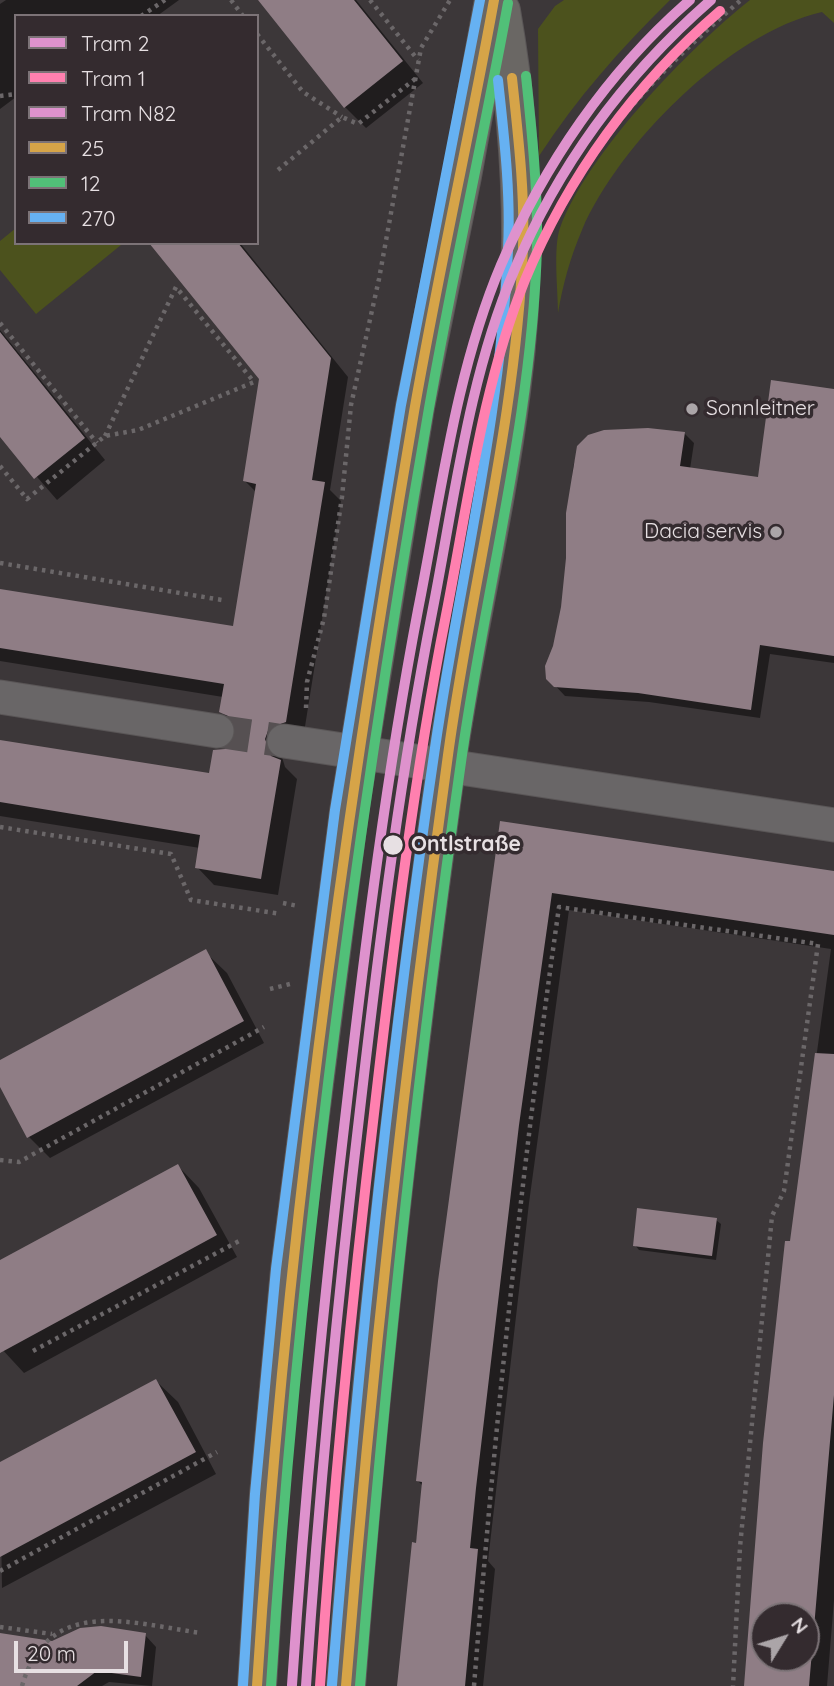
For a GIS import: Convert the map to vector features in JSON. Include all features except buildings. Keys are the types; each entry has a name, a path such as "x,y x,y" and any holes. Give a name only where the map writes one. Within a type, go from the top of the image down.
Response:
{"main road":[{"path":"257,1686 269,1495 290,1270 327,974 359,753 415,407 496,0"},
{"path":"346,1686 360,1506 398,1143 446,766 511,391 520,302 520,148 514,85 496,0"}],"street":[{"path":"0,697 217,731"},
{"path":"284,741 834,825"}],"path":[{"path":"144,14 165,0"},
{"path":"370,0 418,61"},
{"path":"305,712 307,682 324,618 340,510 345,438 418,61 421,48 450,0"},
{"path":"556,219 604,138 656,79 741,0"},
{"path":"259,37 303,92 358,124 415,78"},
{"path":"278,170 342,117"},
{"path":"0,466 27,499 105,436 176,287 254,382 138,430 105,436"},
{"path":"0,323 97,443"},
{"path":"0,563 222,600"},
{"path":"0,827 171,854 191,900 281,914"},
{"path":"474,1686 508,1306 530,1109 559,907 818,944 783,1191 772,1216 740,1547 733,1686"},
{"path":"0,1160 19,1162 264,1027"},
{"path":"33,1351 239,1241"},
{"path":"0,1571 217,1452"},
{"path":"22,1686 28,1667 40,1646 53,1634 78,1622 113,1620 201,1633"},
{"path":"0,1627 53,1634"}],"green space":[{"path":"564,0 670,0 600,75 568,114 539,156 538,29 555,6"},
{"path":"750,0 834,0 834,23 822,12 787,24 750,43 681,97 650,129 599,197 582,230 567,271 558,313 558,236 573,199 592,168 670,74"},
{"path":"14,230 14,245 121,245 36,314 0,270 0,241"}],"tunnel":[{"path":"217,731 284,741"}],"tram line":[{"name":"N82","path":"292,1685 323,1320 370,917 407,671 442,479 461,392 485,306 501,265 558,156 605,89 660,28 690,0"},
{"name":"2","path":"306,1686 337,1320 384,915 421,669 474,394 485,352 514,271 551,195 573,159 622,91 650,59 711,0"},
{"name":"1","path":"320,1686 351,1322 397,921 435,676 487,403 510,321 525,280 542,242 583,168 632,101 689,39 720,11"}],"transit line":[{"name":"270","path":"243,1685 255,1494 276,1269 335,810 401,405 480,0"},
{"name":"25","path":"257,1686 283,1366 340,888 414,412 494,0"},
{"name":"12","path":"271,1686 313,1207 353,889 428,414 508,3"},
{"name":"12","path":"360,1686 380,1453 431,987 462,755 527,375 537,247 537,204 526,76"},
{"name":"25","path":"346,1686 378,1336 417,988 448,755 502,439 519,312 523,205 512,78"},
{"name":"270","path":"332,1685 363,1333 403,982 435,748 488,438 504,313 509,207 498,80"}],"place":[{"name":"Sonnleitner","path":"692,409"},
{"name":"Dacia servis","path":"776,532"},
{"name":"Ontlstraße","path":"393,845"}]}
